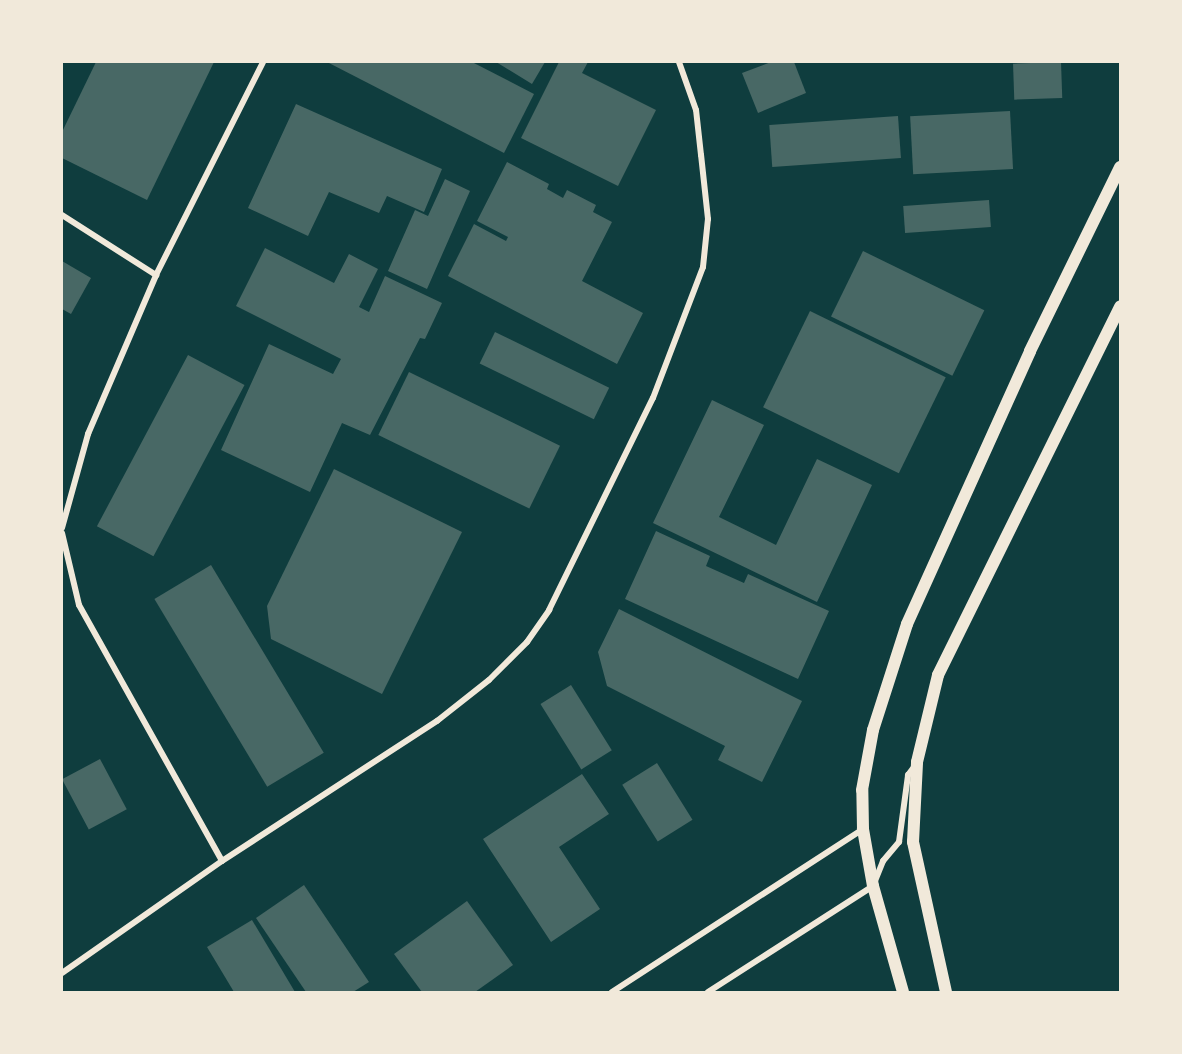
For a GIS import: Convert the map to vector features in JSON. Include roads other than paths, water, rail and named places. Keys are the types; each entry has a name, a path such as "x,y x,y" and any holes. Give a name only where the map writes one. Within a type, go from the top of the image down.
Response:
{"main road":[{"path":"903,993 873,886 863,829 862,790 866,759 908,624 1030,351 1120,167"},
{"path":"946,993 914,858 917,762 938,675 1120,307"}],"street":[{"path":"62,528 87,434 156,276 263,62"},
{"path":"62,973 222,861 437,721 509,661 549,610 653,398 702,267 708,219 700,144 696,110 679,62"},
{"path":"62,215 156,276"},
{"path":"62,533 79,605 222,861"},
{"path":"708,993 873,886 883,861 899,842 908,775 917,762"},
{"path":"612,993 863,829"}]}
